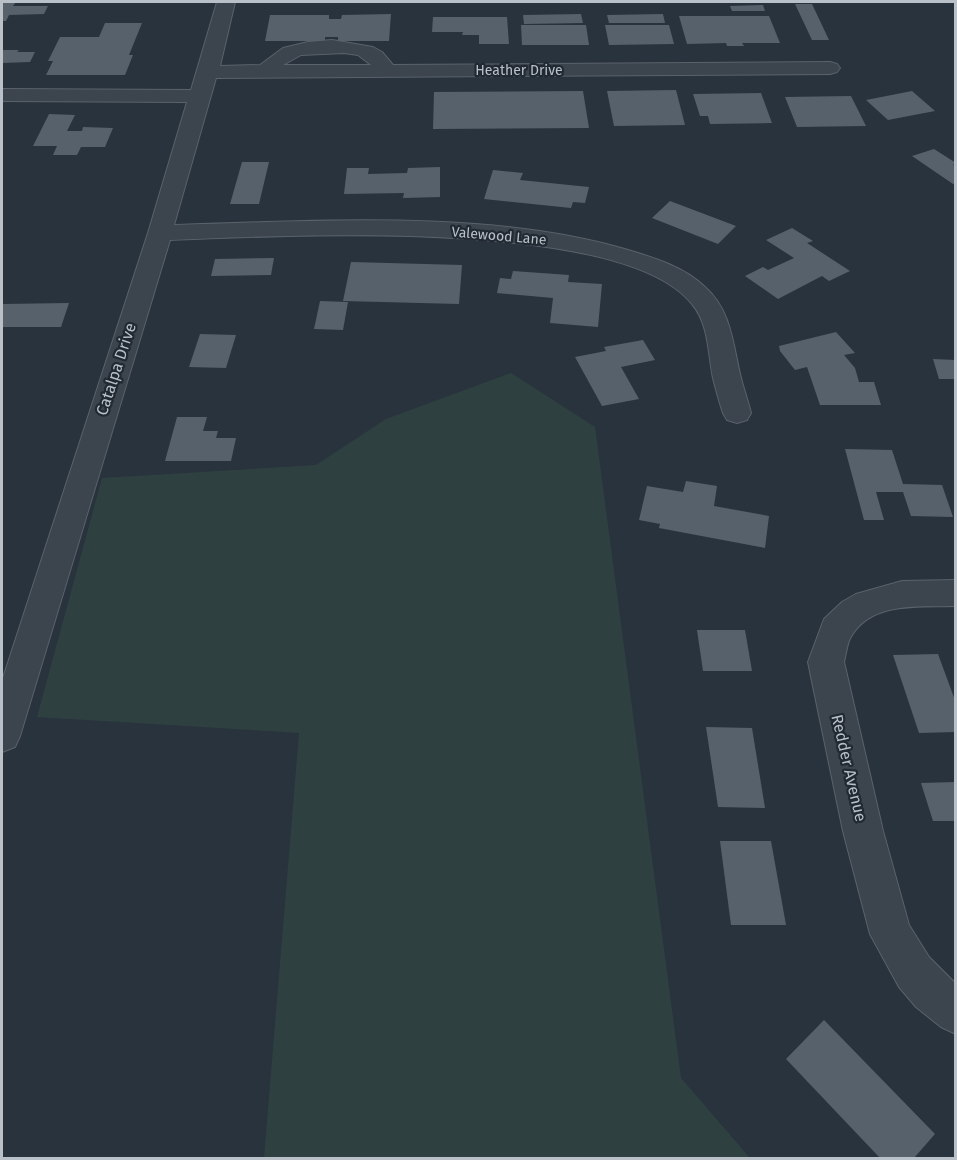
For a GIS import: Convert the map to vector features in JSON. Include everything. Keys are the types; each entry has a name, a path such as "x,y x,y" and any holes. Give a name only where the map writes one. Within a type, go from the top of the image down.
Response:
{"street":[{"name":"Catalpa Drive","path":"2,736 160,233 226,2"},
{"name":"Heather Drive","path":"2,95 203,84 265,72 830,68"},
{"name":"Valewood Lane","path":"160,233 379,230 459,232 574,244 646,260 681,279 707,305 720,333 727,378 737,413"},
{"name":"Redder Avenue","path":"956,593 902,594 868,603 854,611 836,629 826,662 863,831 891,934 914,972 931,992 956,1012"}],"shaded area":[{"path":"511,373 595,427 681,1078 750,1158 264,1158 299,733 37,717 102,478 316,465 386,419"}],"building":[{"path":"2,2 16,2 13,6 48,6 44,14 9,15 6,21 2,21"},
{"path":"795,4 812,4 829,40 812,40"},
{"path":"763,5 765,11 732,11 730,6"},
{"path":"391,14 389,41 338,41 338,37 325,37 325,41 265,41 270,15 329,15 329,19 341,19 342,15"},
{"path":"581,14 583,23 524,24 523,15"},
{"path":"663,14 665,23 609,23 607,15"},
{"path":"679,16 769,16 780,43 742,43 744,46 727,46 726,43 687,44"},
{"path":"433,17 507,17 509,44 479,44 479,35 462,35 463,32 432,32"},
{"path":"105,23 142,23 129,55 133,55 125,75 46,75 53,61 48,61 60,37 99,37"},
{"path":"521,25 586,25 589,45 522,45"},
{"path":"605,25 669,25 674,44 609,45"},
{"path":"2,50 35,52 30,62 2,63"},
{"path":"676,90 685,125 614,126 607,91"},
{"path":"583,91 589,128 433,129 434,92"},
{"path":"912,91 935,111 888,120 866,100"},
{"path":"761,93 772,123 710,124 708,116 700,116 693,94"},
{"path":"851,96 866,126 797,127 785,97"},
{"path":"49,114 75,115 67,131 82,131 83,127 113,128 105,147 81,147 77,155 53,155 57,146 33,146"},
{"path":"934,149 956,163 953,165 956,167 956,183 953,184 912,156"},
{"path":"242,162 269,162 259,204 230,204"},
{"path":"440,167 440,197 403,198 404,193 344,194 347,168 369,168 368,174 407,173 408,168"},
{"path":"493,170 523,173 520,180 589,187 585,203 573,202 571,208 484,199"},
{"path":"670,201 736,226 718,244 652,218"},
{"path":"792,228 813,241 807,243 850,271 829,281 822,276 778,299 745,276 763,267 768,270 794,258 766,240"},
{"path":"274,258 271,275 211,276 215,259"},
{"path":"351,262 462,265 459,304 343,301"},
{"path":"513,271 569,275 568,282 602,284 598,327 550,323 553,298 497,293 500,278 511,279"},
{"path":"320,301 348,302 343,330 314,329"},
{"path":"69,303 61,327 2,327 2,304"},
{"path":"836,332 855,353 844,355 855,368 859,382 874,382 881,405 820,405 807,367 795,370 780,351 779,346"},
{"path":"200,334 236,335 226,368 189,367"},
{"path":"643,340 655,360 621,367 639,399 602,406 575,357 606,351 604,347"},
{"path":"933,359 956,360 956,379 939,379"},
{"path":"177,417 207,417 203,431 218,431 216,438 236,438 231,461 165,461"},
{"path":"845,449 892,450 903,484 942,485 953,517 911,516 903,492 876,492 884,520 864,520"},
{"path":"686,481 717,486 714,506 769,516 765,548 659,528 660,524 639,520 647,486 683,492"},
{"path":"697,630 745,630 752,671 703,671"},
{"path":"938,654 956,703 956,732 919,733 893,655"},
{"path":"706,727 752,728 765,808 718,807"},
{"path":"956,782 956,821 933,821 921,783"},
{"path":"720,841 771,841 786,925 731,925"},
{"path":"824,1020 935,1134 914,1158 880,1158 786,1059"}]}
